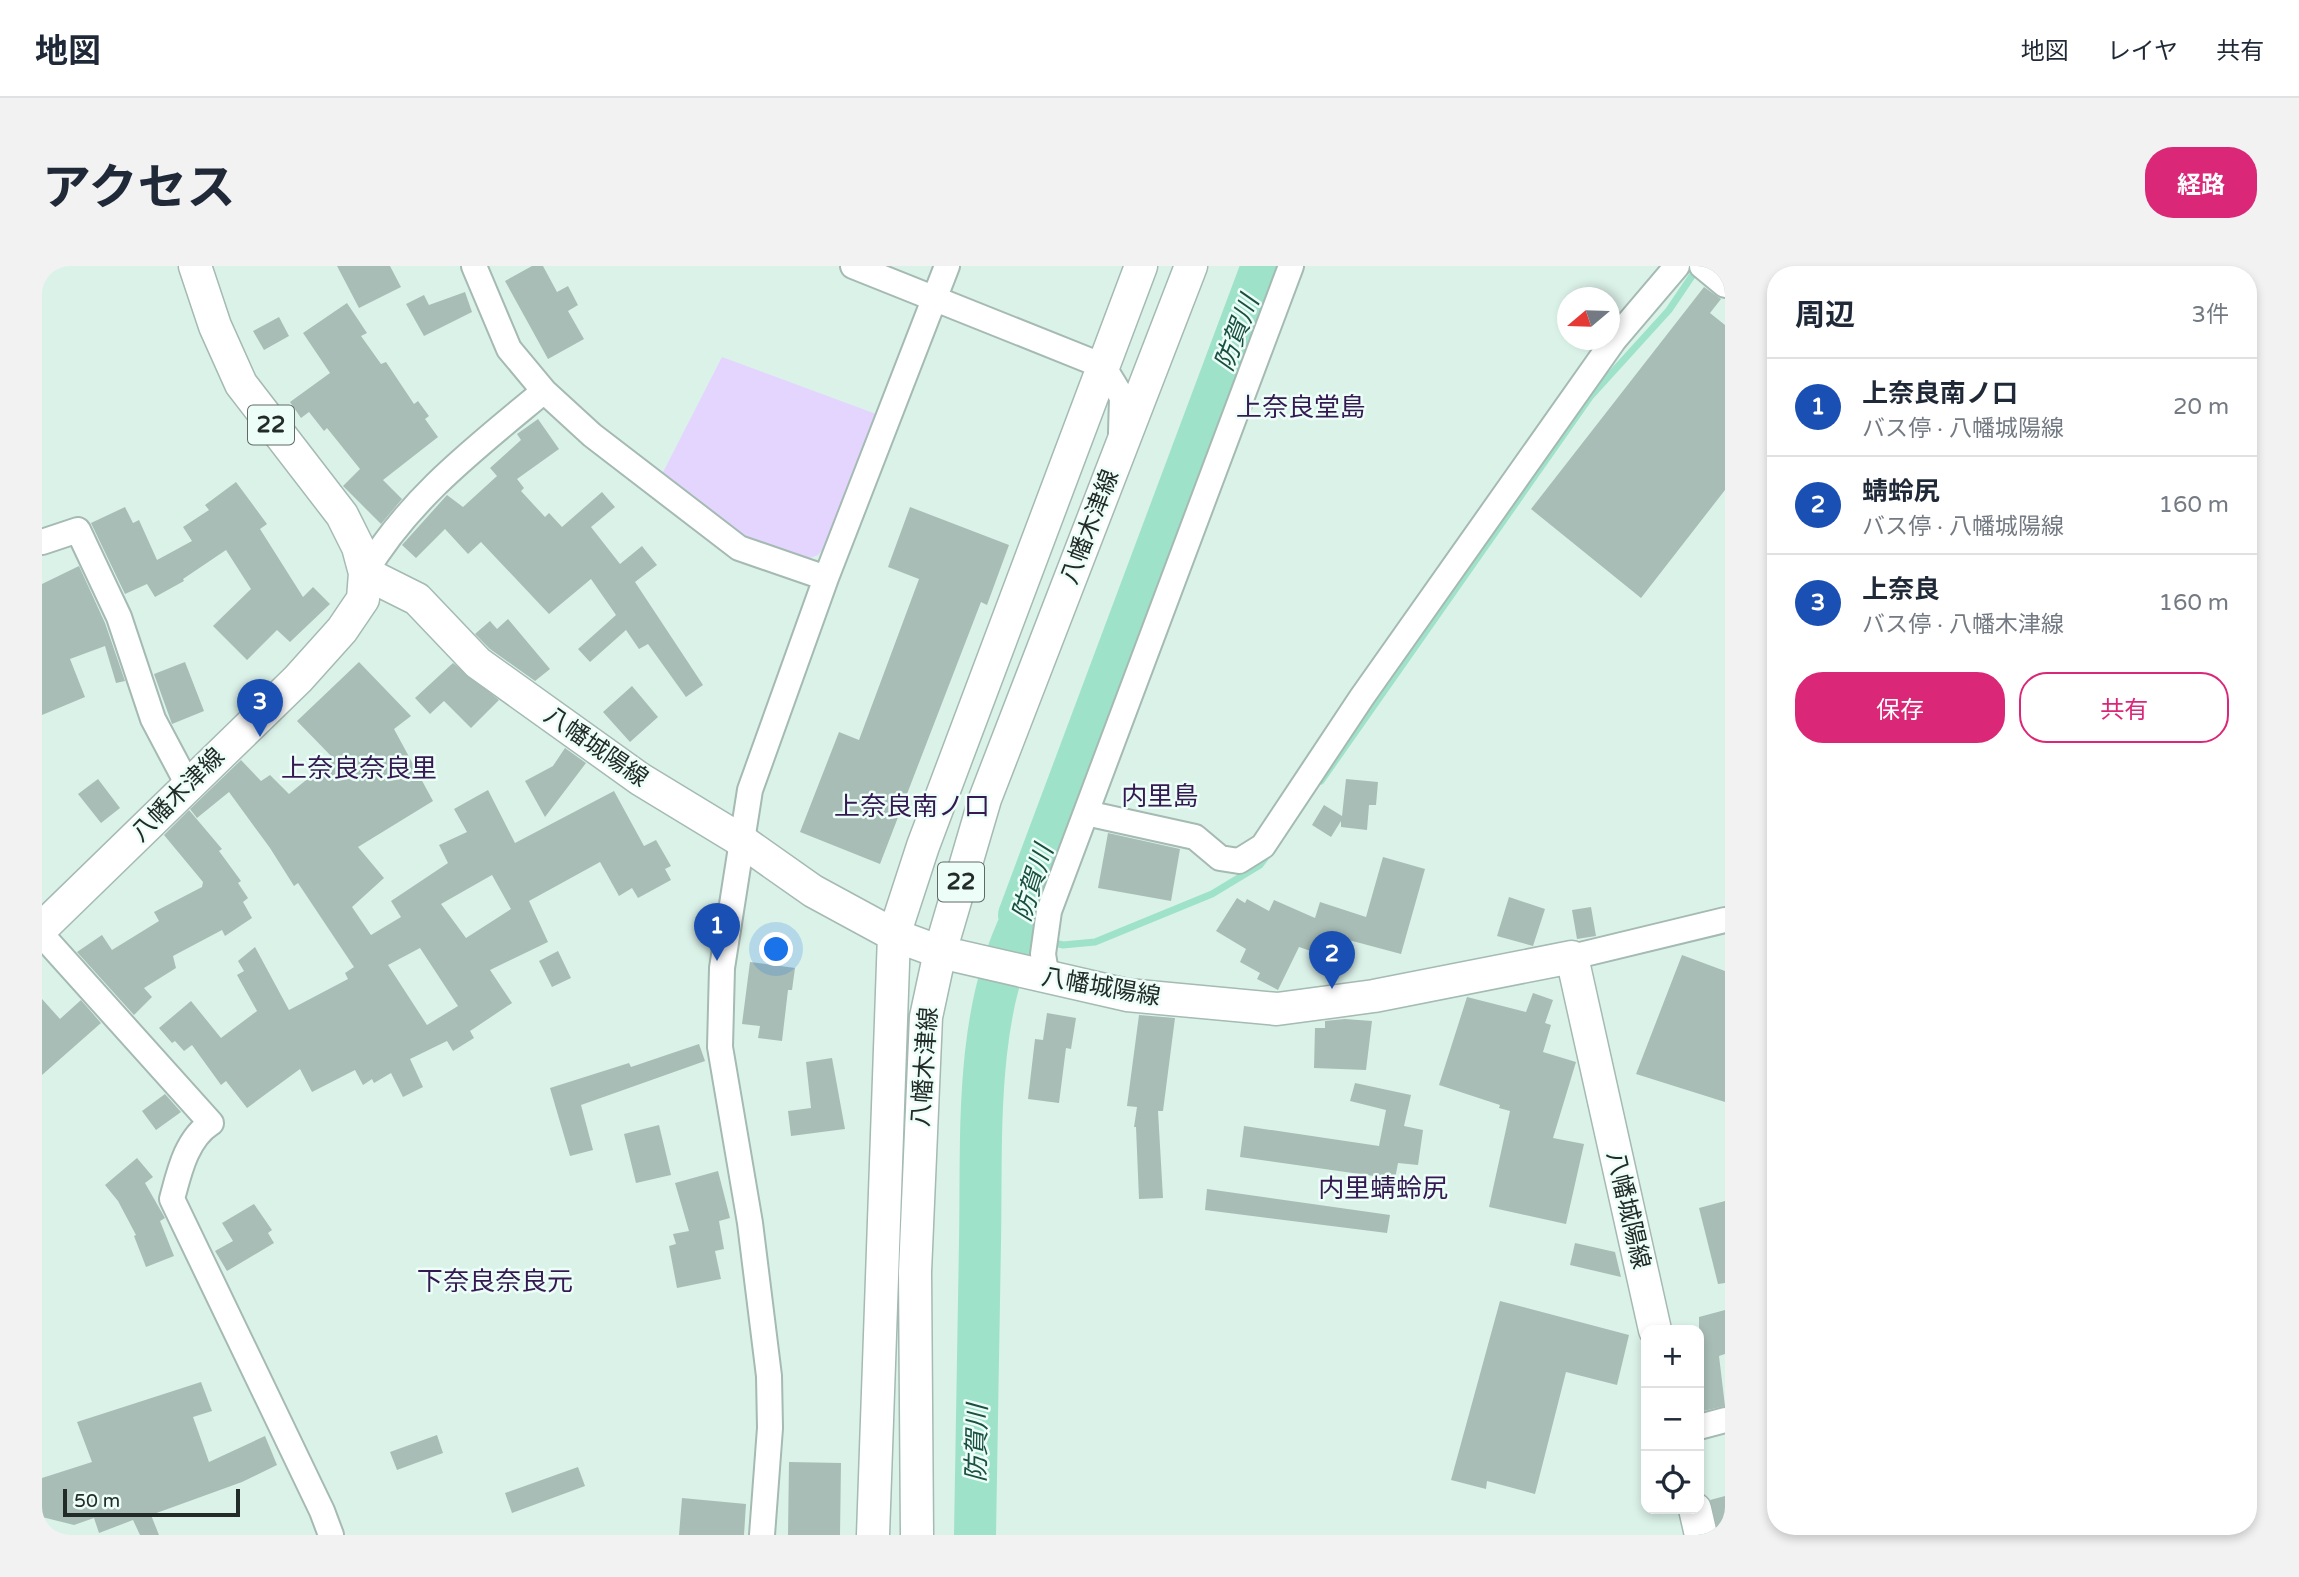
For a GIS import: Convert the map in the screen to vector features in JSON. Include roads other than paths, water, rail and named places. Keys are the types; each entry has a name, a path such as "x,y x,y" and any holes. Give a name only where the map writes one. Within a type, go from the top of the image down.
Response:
{"main road":[{"name":"八幡木津線","path":"44,921 298,679 342,630 363,599 365,573 358,547 342,515 241,384 215,326 195,266"},
{"name":"八幡木津線","path":"873,1535 894,935 923,846 1141,266"},
{"name":"八幡木津線","path":"916,1535 914,1371 919,1174 926,1017 940,952 985,799 1191,266"},
{"name":"八幡城陽線","path":"365,573 417,599 478,663 640,779 742,841 813,891 894,935 940,952 1048,979 1127,995 1277,1009 1374,996 1572,957 1654,1325"},
{"path":"1696,1514 1701,1535"}],"street":[{"path":"474,266 509,349 544,391 592,435 739,548 825,578"},
{"path":"853,266 1103,366 1122,397 1121,446"},
{"path":"762,1535 770,1428 769,1376 750,1223 720,1047 722,968 750,790 825,578 947,266"},
{"path":"1048,979 1044,954 1049,911 1291,266"},
{"path":"1086,813 1195,837 1220,858 1238,862 1263,846 1362,697 1614,340 1677,266"},
{"path":"1702,266 1725,285"},
{"path":"365,573 386,537 445,474 544,391"},
{"path":"42,542 78,530 120,617 153,719 188,785"},
{"path":"1572,957 1725,920"},
{"path":"44,921 211,1123 202,1129 181,1164 172,1199 322,1511 331,1535"},
{"path":"1704,1426 1725,1420"}],"waterway":[{"name":"防賀川","path":"975,1535 981,1120 988,1038 995,997 1006,958 1021,921 1019,915 1262,266"},
{"path":"1321,781 1590,397 1669,310 1694,273 1690,266"},
{"path":"1015,933 1063,945 1095,942 1212,894 1260,865 1269,853"}],"place":[{"name":"上奈良","path":"260,737"},
{"name":"上奈良南ノ口","path":"717,961"},
{"name":"蜻蛉尻","path":"1332,989"}],"district":[{"name":"上奈良堂島","path":"1301,407"},
{"name":"上奈良奈良里","path":"359,768"},
{"name":"内里島","path":"1160,796"},
{"name":"上奈良南ノ口","path":"912,806"},
{"name":"内里蜻蛉尻","path":"1383,1188"},
{"name":"下奈良奈良元","path":"495,1281"}]}
